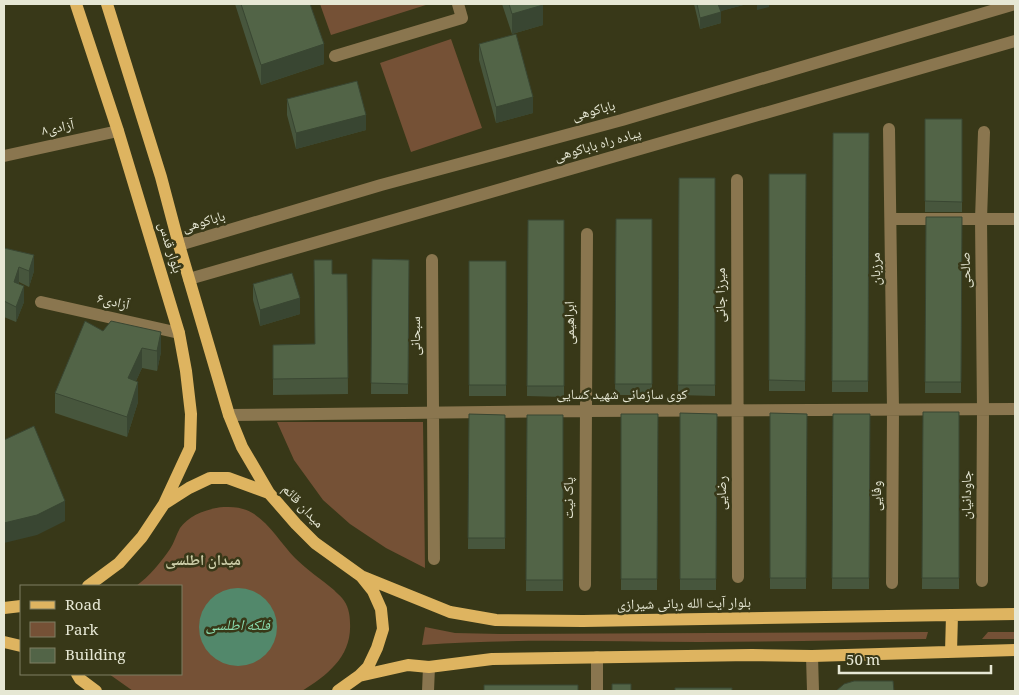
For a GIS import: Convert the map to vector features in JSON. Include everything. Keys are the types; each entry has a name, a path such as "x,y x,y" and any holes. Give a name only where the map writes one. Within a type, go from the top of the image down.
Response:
{"main road":[{"name":"بلوار قدس","path":"76,4 118,131 179,333 186,371 191,414 190,448 164,504"},
{"name":"بلوار قدس","path":"107,4 161,177 229,415 242,447 269,493"},
{"name":"میدان قائم","path":"89,585 119,563 142,537 164,504 189,488 210,478 228,478 269,493 315,543 361,576 373,591 380,609 383,629 368,667 338,691"},
{"name":"بلوار آیت الله ربانی شیرازی","path":"361,576 450,612 496,620 583,621 1015,614"},
{"path":"4,608 20,606"},
{"path":"951,652 952,615"},
{"path":"4,642 20,646"},
{"path":"359,676 408,666 428,667 492,659 752,655 812,656 1015,650"},
{"path":"76,676 96,691"}],"street":[{"path":"335,56 462,18 458,4"},
{"name":"باباکوهی","path":"179,245 381,185 622,120 1015,4"},
{"name":"پیاده راه باباکوهی","path":"189,279 1015,42"},
{"name":"مرزبان","path":"890,129 893,409"},
{"name":"آزادی۸","path":"4,156 118,131"},
{"name":"صالحی","path":"983,409 981,219 984,132"},
{"name":"میرزا جانی","path":"737,180 738,410"},
{"path":"891,219 1015,219"},
{"name":"ابراهیمی","path":"586,411 587,234"},
{"name":"سبحانی","path":"432,260 434,559"},
{"name":"آزادی۶","path":"41,302 179,333"},
{"name":"وفایی","path":"892,583 893,409"},
{"name":"جاودانیان","path":"982,581 983,409"},
{"name":"کوی سازمانی شهید کسایی","path":"229,415 1015,409"},
{"name":"رضایی","path":"738,410 738,577"},
{"name":"پاک نیت","path":"585,585 586,411"},
{"path":"812,656 813,691"},
{"path":"596,691 597,657"},
{"path":"428,667 428,691"}],"green space":[{"path":"320,4 429,4 331,35"},
{"path":"451,39 482,128 411,152 380,63"},
{"path":"277,422 423,422 425,568 386,548 350,524 323,500 294,460"},
{"path":"236,507 251,512 272,530 304,567 334,590 346,604 350,616 350,635 343,655 329,671 302,691 133,691 110,675 182,675 182,585 137,585 163,559 184,523 200,513 212,509"},
{"path":"425,627 455,633 500,634 928,632 926,639 727,642 526,641 422,645"},
{"path":"988,632 1015,632 1015,639 982,639"}],"water":[{"name":"فلکه اطلسی","path":"230,588 246,588 260,594 271,605 277,619 277,635 271,649 260,660 246,666 230,666 216,660 205,649 199,635 199,619 205,605 216,594"}],"building":[{"path":"241,4 310,4 324,44 261,65"},
{"path":"509,4 542,4 543,5 512,14"},
{"path":"697,4 718,4 721,12 700,18"},
{"path":"516,34 533,97 496,107 479,44"},
{"path":"357,81 366,115 296,133 287,99"},
{"path":"925,119 962,119 962,202 925,201"},
{"path":"833,133 869,133 868,381 832,381"},
{"path":"769,174 806,174 805,381 769,380"},
{"path":"679,178 715,178 715,385 678,385"},
{"path":"926,217 962,217 961,382 925,382"},
{"path":"616,219 652,219 652,384 615,384"},
{"path":"528,220 564,220 564,386 527,386"},
{"path":"4,248 34,255 29,271 19,267 14,282 24,286 16,307 4,301"},
{"path":"372,259 409,260 408,384 371,383"},
{"path":"314,260 332,260 332,274 347,274 348,378 273,379 273,345 315,344"},
{"path":"469,261 506,261 506,385 469,385"},
{"path":"292,273 300,298 260,310 253,284"},
{"path":"85,321 103,331 111,321 161,332 157,351 142,348 128,378 138,382 127,417 55,393"},
{"path":"923,412 959,412 959,578 922,578"},
{"path":"680,413 717,414 716,579 680,579"},
{"path":"770,413 807,414 806,578 770,578"},
{"path":"469,414 505,415 505,538 468,538"},
{"path":"621,414 658,414 657,579 621,579"},
{"path":"833,414 870,414 869,578 832,578"},
{"path":"527,415 563,415 563,580 526,580"},
{"path":"34,426 65,501 37,515 4,523 4,440"},
{"path":"854,681 893,681 894,691 836,691 844,684"},
{"path":"612,684 631,684 631,691 612,691"},
{"path":"484,685 578,685 578,691 484,691"},
{"path":"675,688 732,688 732,691 675,691"}],"district":[{"name":"میدان اطلسی","path":"203,562"}]}
